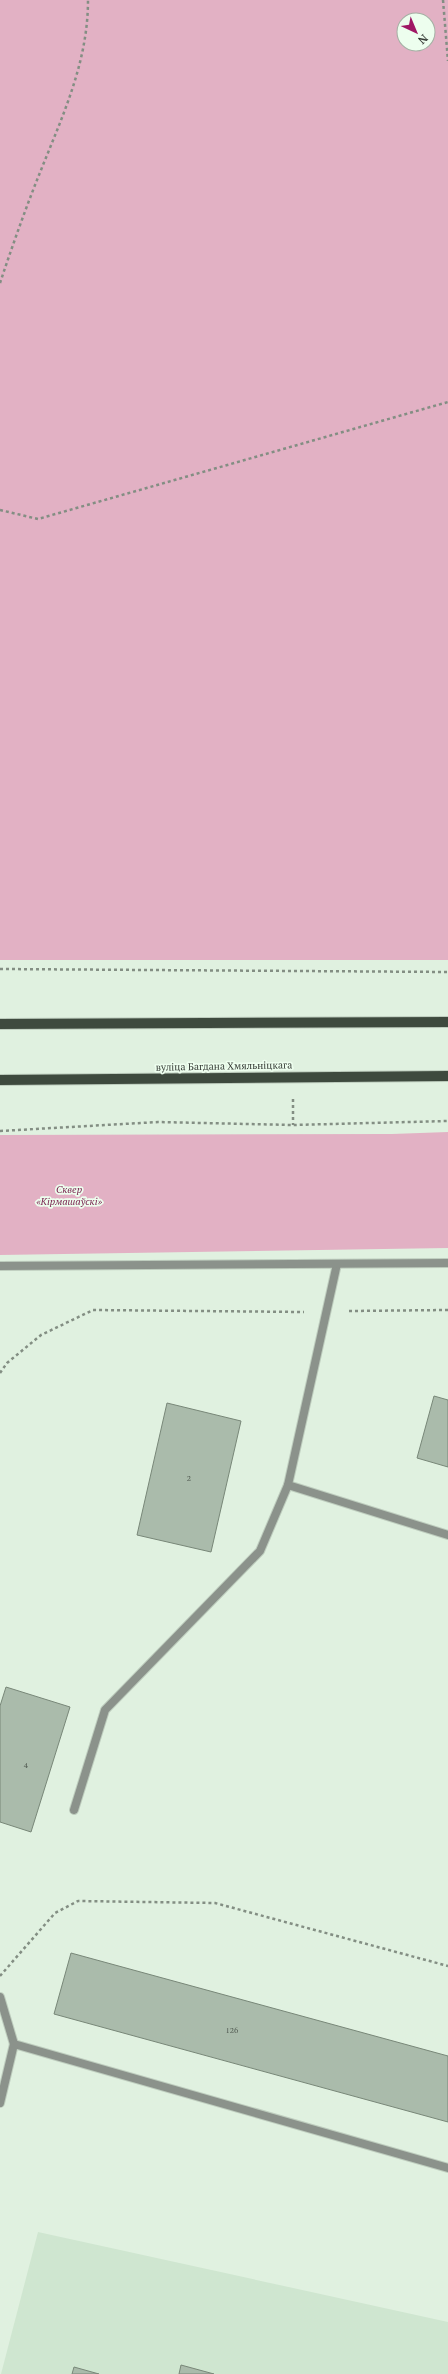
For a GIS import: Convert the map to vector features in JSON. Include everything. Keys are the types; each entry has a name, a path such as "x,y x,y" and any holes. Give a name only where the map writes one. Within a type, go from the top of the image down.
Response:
{"main road":[{"path":"0,1024 448,1022"},
{"name":"вуліца Багдана Хмяльніцкага","path":"0,1080 448,1076"}],"lane":[{"path":"0,1266 448,1263"},
{"path":"74,1810 105,1710 260,1551 288,1484 337,1264"},
{"path":"288,1484 448,1535"},
{"path":"0,1997 14,2044 0,2103"},
{"path":"14,2044 448,2168"}],"path":[{"path":"0,283 22,218 76,82 84,50 88,0"},
{"path":"443,0 448,61"},
{"path":"0,510 38,518 448,402"},
{"path":"0,969 448,972"},
{"path":"0,1131 158,1122 294,1125 448,1121"},
{"path":"0,1373 7,1363 41,1335 93,1310 326,1312 448,1310"},
{"path":"0,1976 55,1913 78,1901 214,1903 448,1966"}],"shaded area":[{"path":"38,2232 448,2322 448,2374 1,2374"}],"green space":[{"path":"0,0 448,0 448,960 0,960"},
{"name":"Сквер «Кірмашаўскі»","path":"448,1132 448,1248 0,1255 0,1135 392,1134"}],"building":[{"path":"434,1396 448,1400 448,1467 417,1458"},
{"path":"167,1403 241,1421 211,1552 137,1535"},
{"path":"6,1687 70,1707 31,1832 0,1822 0,1706"},
{"path":"71,1953 448,2056 448,2122 54,2014"},
{"path":"181,2365 214,2374 179,2374"},
{"path":"74,2367 99,2374 72,2374"}]}
